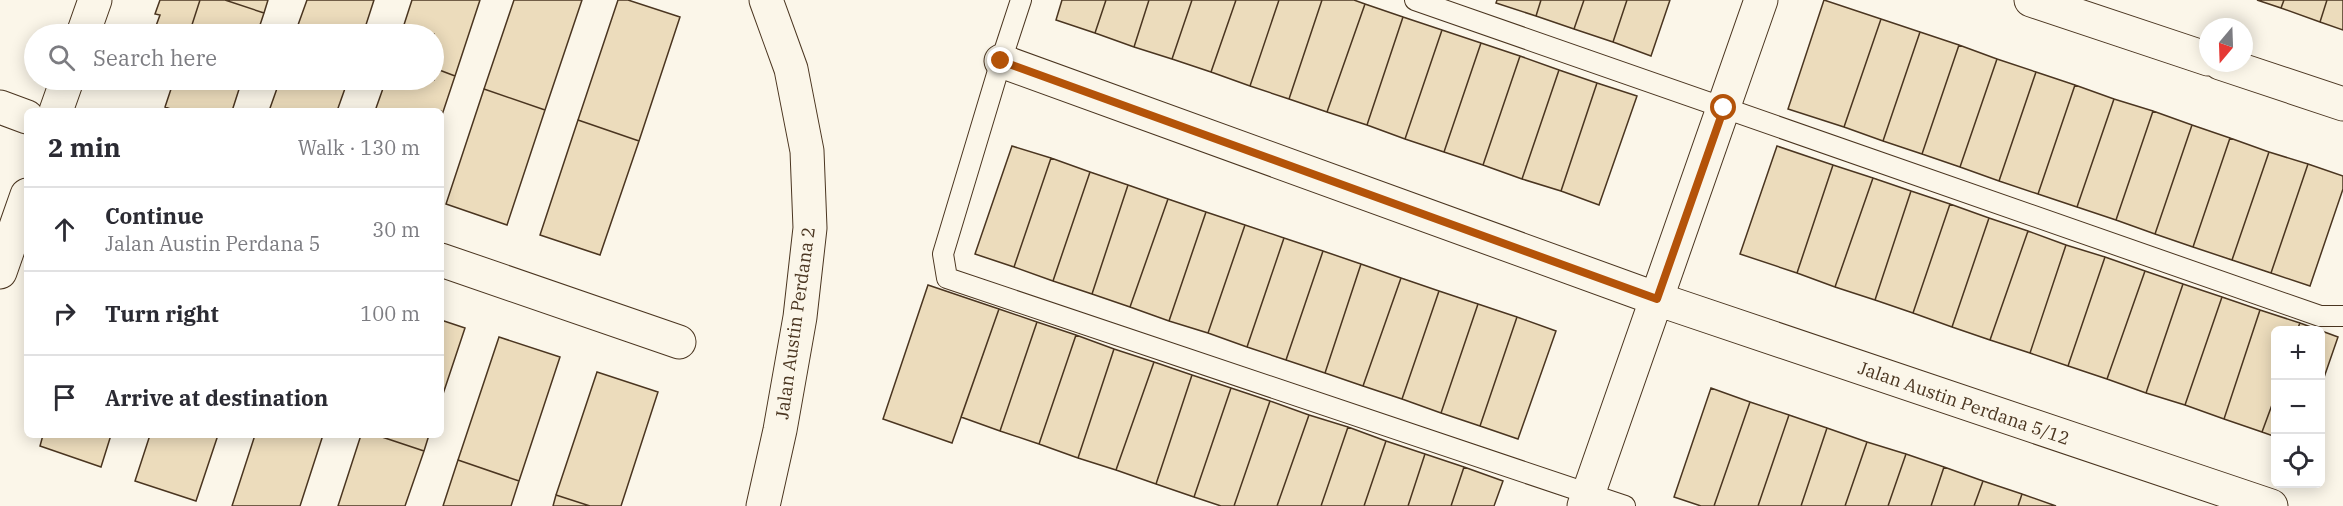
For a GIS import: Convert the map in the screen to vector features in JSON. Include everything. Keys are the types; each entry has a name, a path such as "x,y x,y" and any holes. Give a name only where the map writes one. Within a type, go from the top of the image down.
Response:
{"street":[{"path":"87,24 95,0"},
{"name":"Jalan Austin Perdana 2","path":"763,506 780,430 800,317 810,228 805,139 791,69 766,0"},
{"path":"1586,500 1761,0"},
{"path":"2031,0 2199,56"},
{"name":"Jalan Austin Perdana 5/12","path":"1001,61 1657,299 2271,506"},
{"path":"2247,72 2343,104"},
{"path":"57,108 63,90"},
{"path":"0,107 24,116"},
{"path":"0,272 24,204"},
{"path":"444,261 680,342"}],"lane":[{"path":"1021,0 943,254 947,278 1586,500 1624,506"},
{"path":"1415,0 2320,316 2343,316"}],"building":[{"path":"160,0 200,0 192,24 157,24 160,15 155,14"},
{"path":"200,0 225,0 264,13 260,24 192,24"},
{"path":"225,0 268,0 264,13"},
{"path":"307,0 374,0 366,24 298,24"},
{"path":"412,0 480,0 455,76 444,72 444,24 404,24"},
{"path":"514,0 582,0 545,110 484,89"},
{"path":"618,0 628,0 680,17 639,141 578,120"},
{"path":"1062,0 1106,0 1095,33 1056,20"},
{"path":"1106,0 1149,0 1134,47 1095,33"},
{"path":"1149,0 1192,0 1172,59 1134,47"},
{"path":"1192,0 1236,0 1211,72 1172,59"},
{"path":"1236,0 1279,0 1250,86 1211,72"},
{"path":"1279,0 1322,0 1289,99 1250,86"},
{"path":"1322,0 1354,0 1365,4 1327,112 1289,99"},
{"path":"1497,0 1541,0 1536,16 1496,3"},
{"path":"1541,0 1584,0 1574,29 1536,16"},
{"path":"1584,0 1627,0 1613,42 1574,29"},
{"path":"1627,0 1670,0 1651,56 1613,42"},
{"path":"1824,0 1881,19 1844,127 1788,109"},
{"path":"2257,0 2284,0 2281,8"},
{"path":"2284,0 2327,0 2320,22 2281,8"},
{"path":"2327,0 2343,0 2343,30 2320,22"},
{"path":"1365,4 1403,17 1367,125 1327,112"},
{"path":"1403,17 1442,30 1405,139 1367,125"},
{"path":"1881,19 1920,32 1883,141 1844,127"},
{"path":"1442,30 1481,43 1444,152 1405,139"},
{"path":"1920,32 1959,45 1922,154 1883,141"},
{"path":"1481,43 1520,56 1483,165 1444,152"},
{"path":"1959,45 1997,59 1960,167 1922,154"},
{"path":"1520,56 1559,70 1522,179 1483,165"},
{"path":"1997,59 2036,72 1999,181 1960,167"},
{"path":"1559,70 1597,83 1561,191 1522,179"},
{"path":"444,72 455,76 444,109 376,108 382,90 444,90"},
{"path":"2036,72 2075,85 2038,194 1999,181"},
{"path":"1597,83 1637,96 1599,205 1561,191"},
{"path":"2075,85 2114,99 2077,207 2038,194"},
{"path":"484,89 545,110 507,225 446,204"},
{"path":"171,90 239,90 233,108 165,107"},
{"path":"276,90 344,90 338,108 270,108"},
{"path":"2114,99 2153,111 2116,220 2077,207"},
{"path":"2153,111 2192,125 2155,234 2116,220"},
{"path":"578,120 639,141 600,255 540,235"},
{"path":"2192,125 2230,138 2193,247 2155,234"},
{"path":"2230,138 2269,152 2232,260 2193,247"},
{"path":"1012,146 1051,158 1014,267 975,254"},
{"path":"1777,146 1833,165 1797,273 1740,254"},
{"path":"2269,152 2308,164 2271,273 2232,260"},
{"path":"1051,158 1090,172 1053,281 1014,267"},
{"path":"2308,164 2343,176 2343,189 2310,286 2271,273"},
{"path":"1833,165 1873,178 1835,287 1797,273"},
{"path":"1090,172 1128,185 1092,294 1053,281"},
{"path":"1873,178 1911,191 1875,300 1835,287"},
{"path":"1128,185 1168,199 1130,307 1092,294"},
{"path":"1911,191 1950,204 1913,313 1875,300"},
{"path":"1168,199 1206,212 1169,321 1130,307"},
{"path":"1950,204 1989,218 1952,327 1913,313"},
{"path":"1206,212 1245,225 1208,333 1169,321"},
{"path":"1989,218 2028,231 1990,340 1952,327"},
{"path":"1245,225 1284,238 1247,347 1208,333"},
{"path":"2028,231 2066,245 2030,353 1990,340"},
{"path":"1284,238 1323,251 1286,360 1247,347"},
{"path":"2066,245 2105,257 2068,366 2030,353"},
{"path":"1323,251 1361,264 1325,373 1286,360"},
{"path":"2105,257 2145,271 2107,379 2068,366"},
{"path":"1361,264 1401,278 1363,386 1325,373"},
{"path":"2145,271 2183,284 2146,393 2107,379"},
{"path":"1401,278 1439,291 1402,399 1363,386"},
{"path":"2183,284 2222,297 2185,405 2146,393"},
{"path":"928,285 999,309 952,443 883,419"},
{"path":"1439,291 1478,304 1441,413 1402,399"},
{"path":"2222,297 2260,310 2224,419 2185,405"},
{"path":"1478,304 1517,317 1480,426 1441,413"},
{"path":"999,309 1037,322 1000,431 961,417"},
{"path":"2260,310 2300,323 2299,326 2271,326 2271,408 2262,432 2224,419"},
{"path":"1517,317 1556,331 1518,439 1480,426"},
{"path":"444,321 465,328 444,391"},
{"path":"1037,322 1076,335 1039,444 1000,431"},
{"path":"2325,332 2338,337 2325,375"},
{"path":"1076,335 1114,349 1078,458 1039,444"},
{"path":"499,337 560,357 519,481 458,460"},
{"path":"1114,349 1154,362 1116,470 1078,458"},
{"path":"1154,362 1192,375 1156,484 1116,470"},
{"path":"597,372 658,392 621,506 590,506 556,495"},
{"path":"1192,375 1231,388 1194,497 1156,484"},
{"path":"1231,388 1270,401 1234,506 1221,506 1194,497"},
{"path":"1711,388 1750,402 1714,506 1701,506 1674,497"},
{"path":"1270,401 1309,415 1277,506 1234,506"},
{"path":"1750,402 1789,415 1758,506 1714,506"},
{"path":"2271,408 2271,435 2262,432"},
{"path":"1309,415 1348,427 1321,506 1277,506"},
{"path":"1789,415 1827,428 1801,506 1758,506"},
{"path":"1348,427 1386,441 1364,506 1321,506"},
{"path":"1827,428 1867,442 1845,506 1801,506"},
{"path":"42,438 110,438 101,467 40,446"},
{"path":"149,438 217,438 196,501 135,481"},
{"path":"254,438 322,438 300,506 232,506"},
{"path":"360,438 385,438 424,451 405,506 338,506"},
{"path":"385,438 428,438 424,451"},
{"path":"1386,441 1425,454 1408,506 1364,506"},
{"path":"1867,442 1906,454 1888,506 1845,506"},
{"path":"1425,454 1464,467 1451,506 1408,506"},
{"path":"1906,454 1944,467 1931,506 1888,506"},
{"path":"458,460 519,481 511,506 443,506"},
{"path":"1464,467 1503,481 1494,506 1451,506"},
{"path":"1944,467 1983,481 1974,506 1931,506"},
{"path":"1983,481 2022,494 2018,506 1974,506"},
{"path":"2022,494 2056,506 2018,506"},
{"path":"556,495 590,506 553,506"}],"route":[{"path":"1001,61 1657,299 1724,108"}]}
